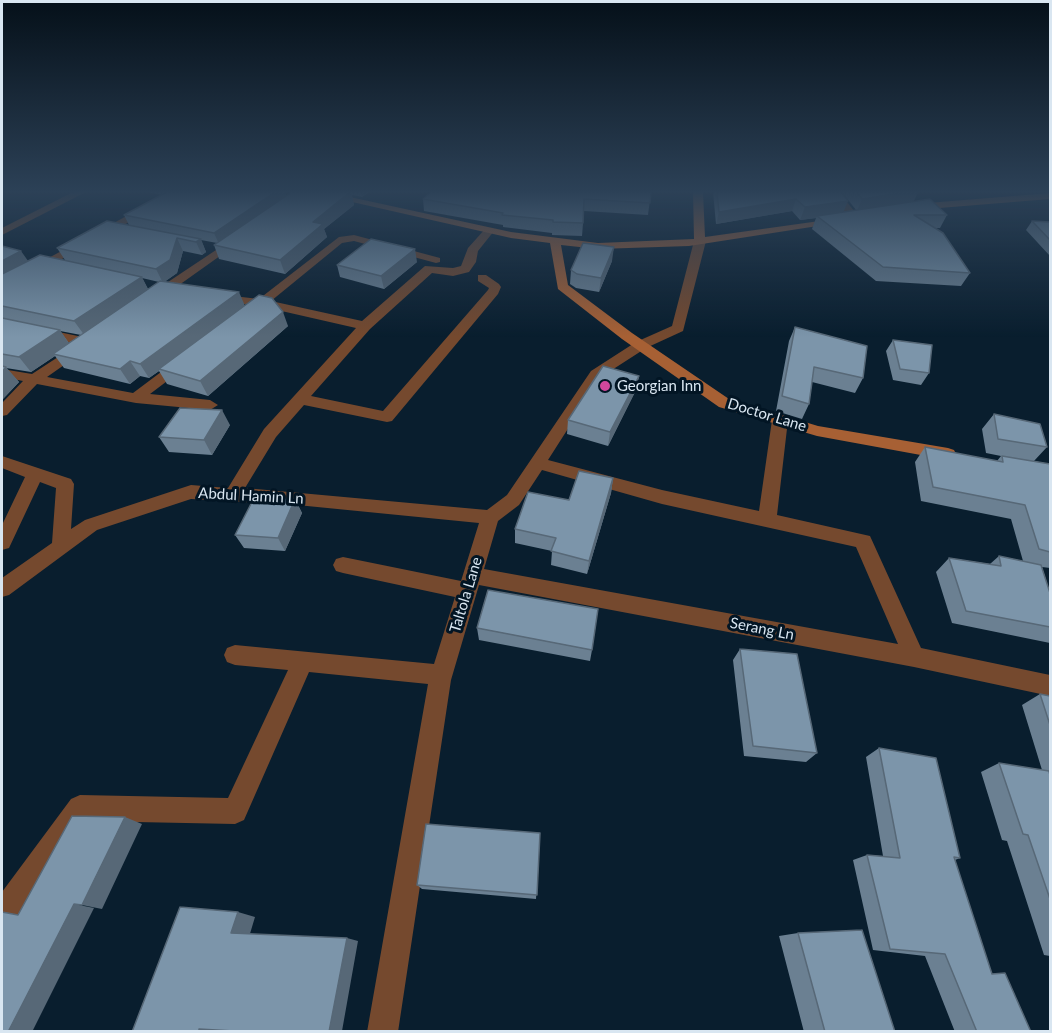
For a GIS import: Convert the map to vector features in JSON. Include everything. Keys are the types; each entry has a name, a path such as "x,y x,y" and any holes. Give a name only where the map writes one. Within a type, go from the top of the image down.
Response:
{"main road":[{"path":"550,240 598,246 705,240"},
{"name":"Doctor Lane","path":"555,241 562,286 724,403 817,431 967,458"}],"street":[{"path":"2,288 86,240"},
{"path":"139,306 166,289 217,248 232,240"},
{"path":"244,316 339,240"},
{"path":"362,240 436,260"},
{"path":"233,494 270,433 366,326 429,269 453,272 465,269 470,262 472,250 481,240"},
{"path":"490,517 513,500 596,374 641,345 678,328 700,241"},
{"path":"23,259 67,268"},
{"path":"300,399 387,417 494,291 495,287 482,278"},
{"path":"144,284 188,292"},
{"path":"209,295 262,303 366,326"},
{"path":"2,324 91,339 33,380 2,411"},
{"path":"136,398 190,357"},
{"path":"2,373 136,398 210,405"},
{"path":"767,520 780,420"},
{"path":"2,462 65,484 61,547"},
{"path":"538,463 662,497 863,541 914,657"},
{"path":"2,543 35,474"},
{"name":"Abdul Hamin Ln","path":"2,589 91,525 191,492 297,498 490,517"},
{"name":"Taltola Lane","path":"382,1032 441,675 490,517"},
{"name":"Serang Ln","path":"344,565 470,583 914,657 1050,686"},
{"path":"235,655 441,675"},
{"path":"2,914 80,808 235,811 302,663"}],"building":[{"path":"71,240 176,240 170,260 156,269 57,248"},
{"path":"221,240 304,240 280,260 214,245"},
{"path":"369,240 415,249 381,276 337,265"},
{"path":"848,240 948,240 970,273 883,267"},
{"path":"583,243 614,247 601,278 577,274 571,270"},
{"path":"2,246 21,251 2,261"},
{"path":"40,255 142,277 74,321 2,306 2,274"},
{"path":"160,281 239,292 140,364 130,361 120,369 53,354"},
{"path":"259,295 272,298 283,312 200,381 159,369"},
{"path":"2,318 60,330 19,357 2,354"},
{"path":"795,327 867,346 863,378 814,367 809,404 782,396"},
{"path":"893,340 932,345 929,373 900,369"},
{"path":"603,366 639,376 610,432 568,420"},
{"path":"180,408 222,410 204,440 159,437"},
{"path":"994,414 1040,424 1047,447 998,439"},
{"path":"925,447 1003,462 1002,456 1050,464 1050,552 1039,549 1025,505 933,487"},
{"path":"579,471 613,478 589,561 551,551 556,538 515,529 528,492 569,500"},
{"path":"255,496 295,499 278,538 235,535"},
{"path":"999,556 1041,565 1050,593 1050,627 966,611 949,558 1001,566"},
{"path":"488,590 598,609 592,650 477,628"},
{"path":"740,649 797,654 817,753 753,746"},
{"path":"1040,694 1050,696 1050,725"},
{"path":"879,748 936,758 960,858 954,857 992,974 1005,973 1031,1032 977,1032 945,954 890,949 867,855 900,858"},
{"path":"999,763 1049,771 1050,899 1028,835 1023,834"},
{"path":"72,816 125,817 82,905 74,904 8,1032 2,1031 2,912 18,915"},
{"path":"426,824 540,833 537,895 417,885"},
{"path":"180,907 238,912 231,933 347,938 329,1032 199,1029 199,1032 132,1032"},
{"path":"862,930 895,1032 825,1032 798,933"}],"place":[{"name":"Georgian Inn","path":"605,386"}]}
